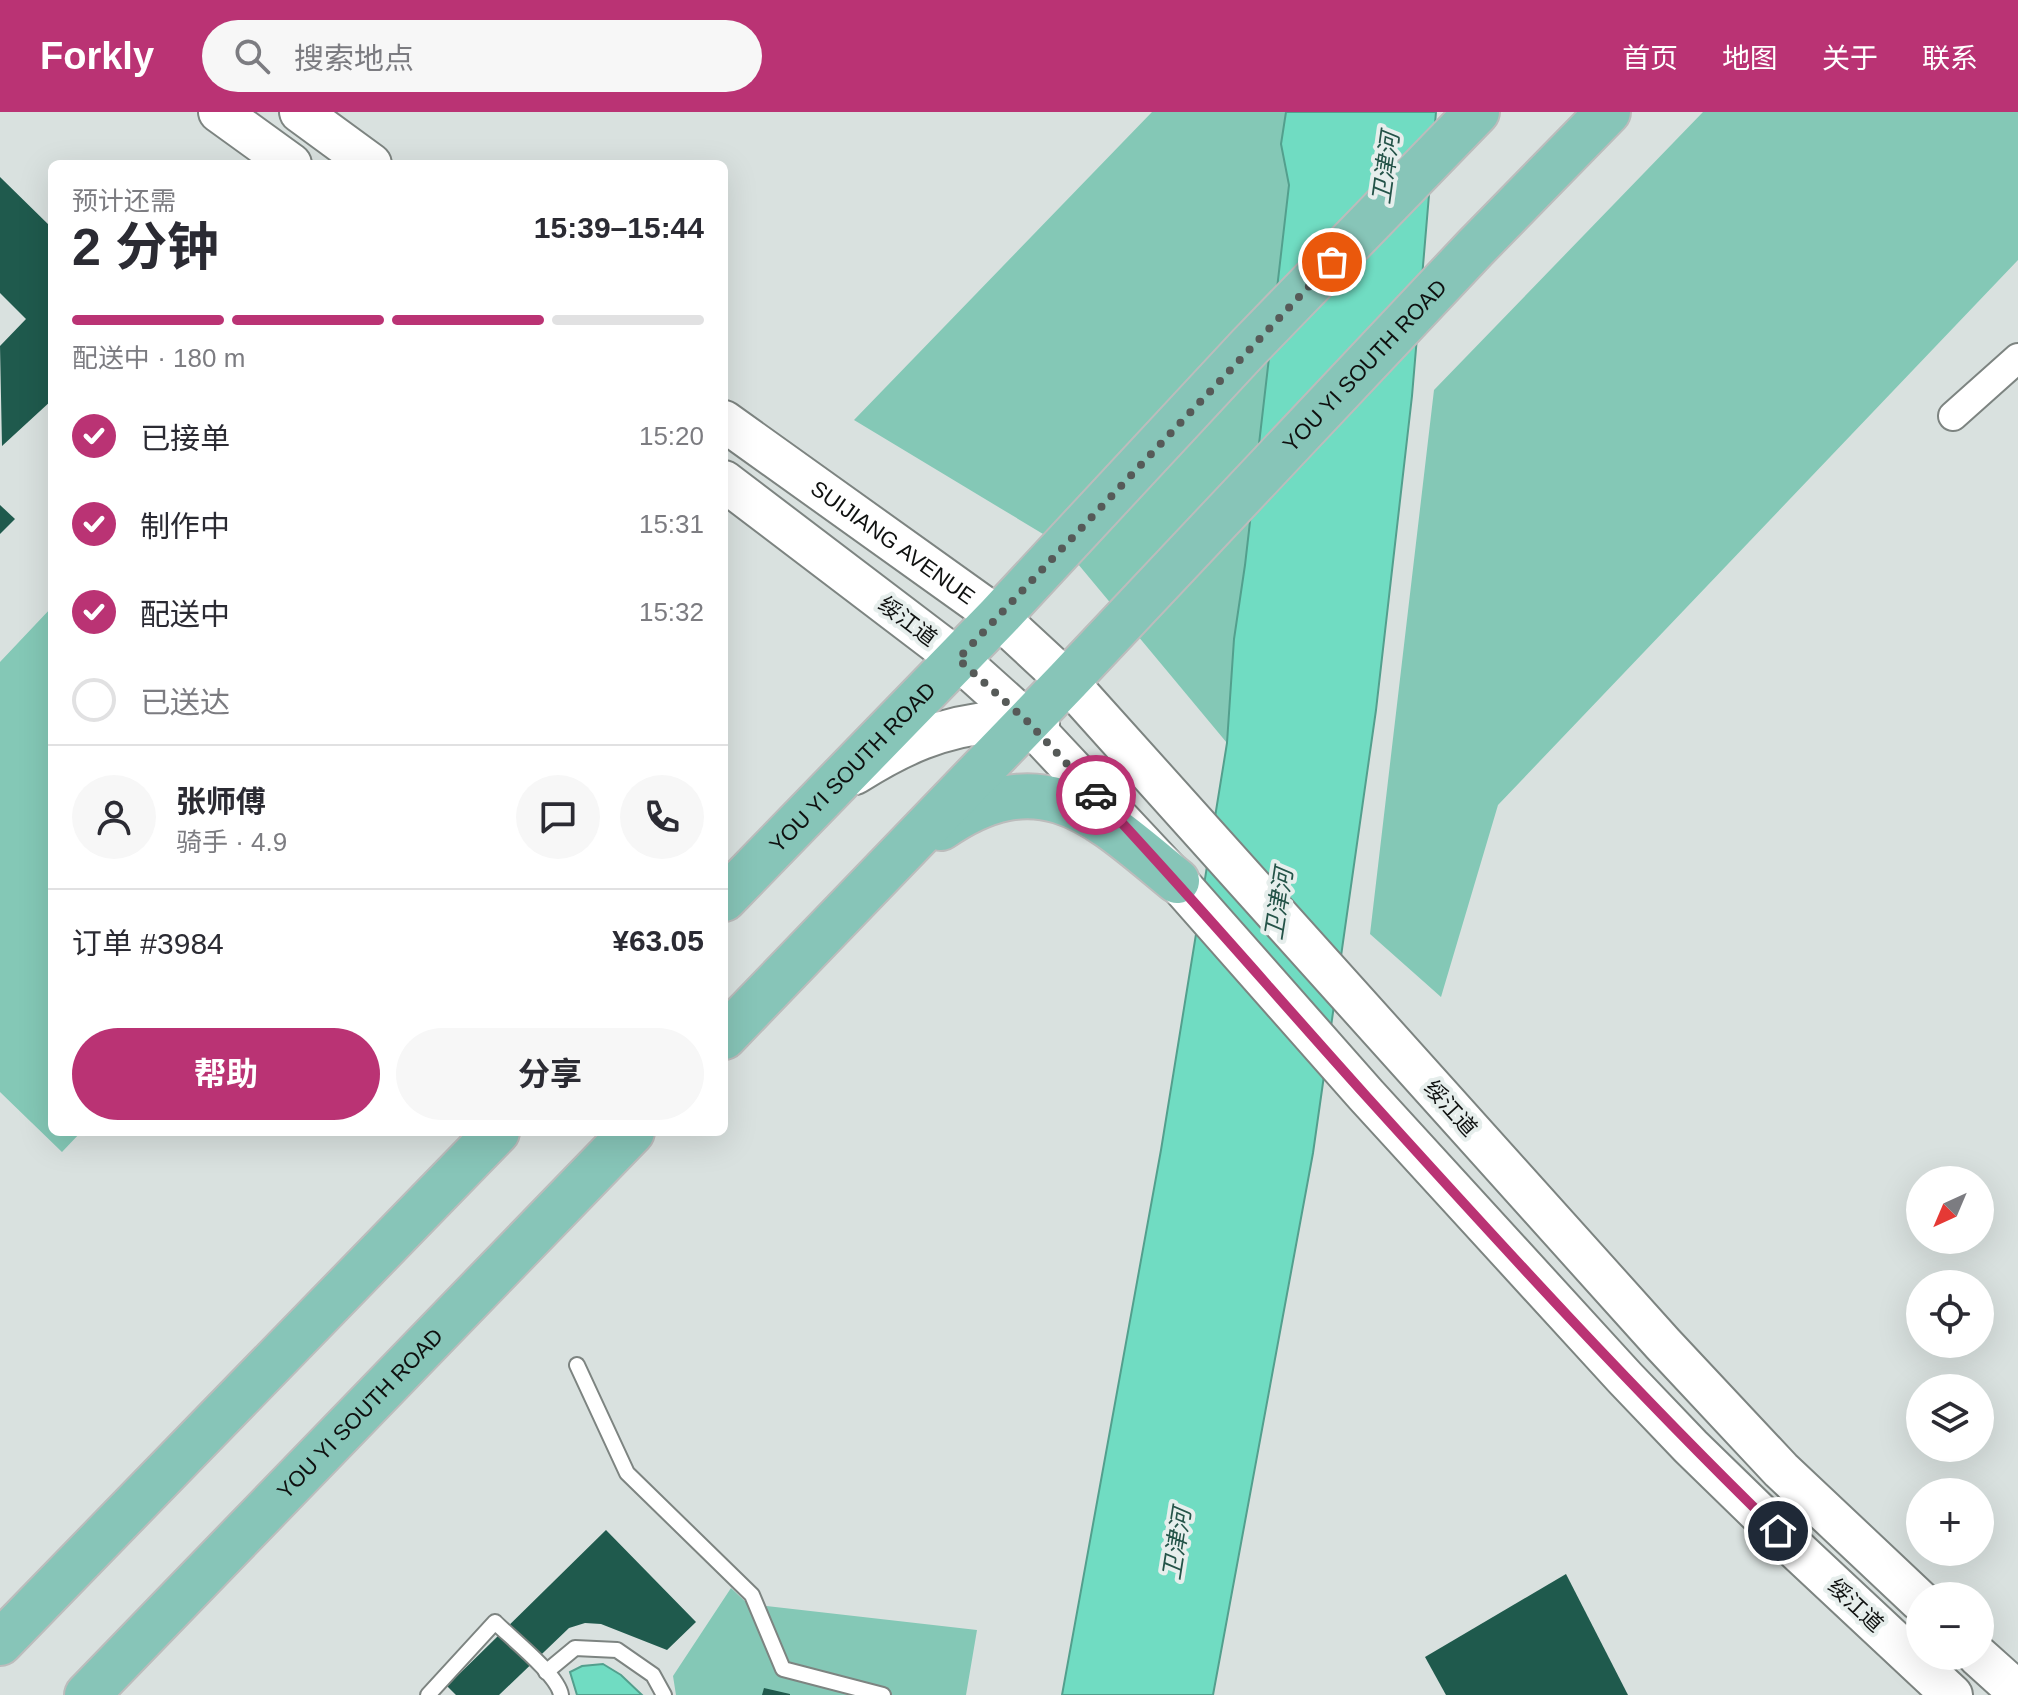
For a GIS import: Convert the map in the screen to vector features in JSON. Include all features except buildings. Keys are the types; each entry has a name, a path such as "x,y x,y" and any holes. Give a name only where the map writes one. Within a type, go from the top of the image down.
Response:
{"main road":[{"path":"219,112 285,160"},
{"path":"300,112 366,160"},
{"name":"YOU YI SOUTH ROAD","path":"728,895 958,659 1249,347 1477,112"},
{"name":"YOU YI SOUTH ROAD","path":"728,1033 1608,112"},
{"name":"SUIJIANG AVENUE","path":"728,424 998,617 1067,681 1184,814"},
{"name":"绥江道","path":"728,484 958,659 1028,722 1177,881 1366,1095 1691,1447 1952,1695"},
{"path":"830,790 882,757 922,737 964,725 1028,722 1094,745 1140,776 1184,814"},
{"path":"896,859 951,821 982,806 1012,796 1037,796 1060,800 1086,811 1177,881"},
{"name":"绥江道","path":"1184,814 1663,1344 1781,1470 1906,1588"},
{"path":"0,1643 493,1136"},
{"name":"YOU YI SOUTH ROAD","path":"87,1695 628,1136"},
{"path":"1994,1670 2018,1692"}],"street":[{"path":"1953,416 2018,358"}],"lane":[{"path":"577,1365 627,1473 752,1595 783,1669 883,1695"},
{"path":"428,1695 495,1622 546,1672 560,1689 561,1695"},
{"path":"546,1672 575,1648 617,1650 653,1675 664,1695"}],"shaded area":[{"path":"1152,112 1286,112 1281,144 1289,185 1234,639 1227,743 1063,546 854,420"},
{"path":"1703,112 2018,112 2018,260 1498,805 1441,997 1370,934 1434,390"},
{"path":"48,611 48,1136 77,1136 62,1152 0,1092 0,662"},
{"path":"731,1588 748,1604 977,1630 966,1695 676,1695 673,1676"}],"water":[{"name":"卫津河","path":"1286,112 1436,112 1412,396 1376,710 1313,1153 1213,1695 1062,1695 1161,1150 1227,743 1234,639 1289,185 1281,144"},
{"path":"603,1664 621,1675 642,1695 577,1695 570,1672 582,1666"}],"way so far":[{"path":"1096,795 1028,722 958,659 1332,262"}],"route":[{"path":"1096,795 1625,1378 1778,1531"}]}
